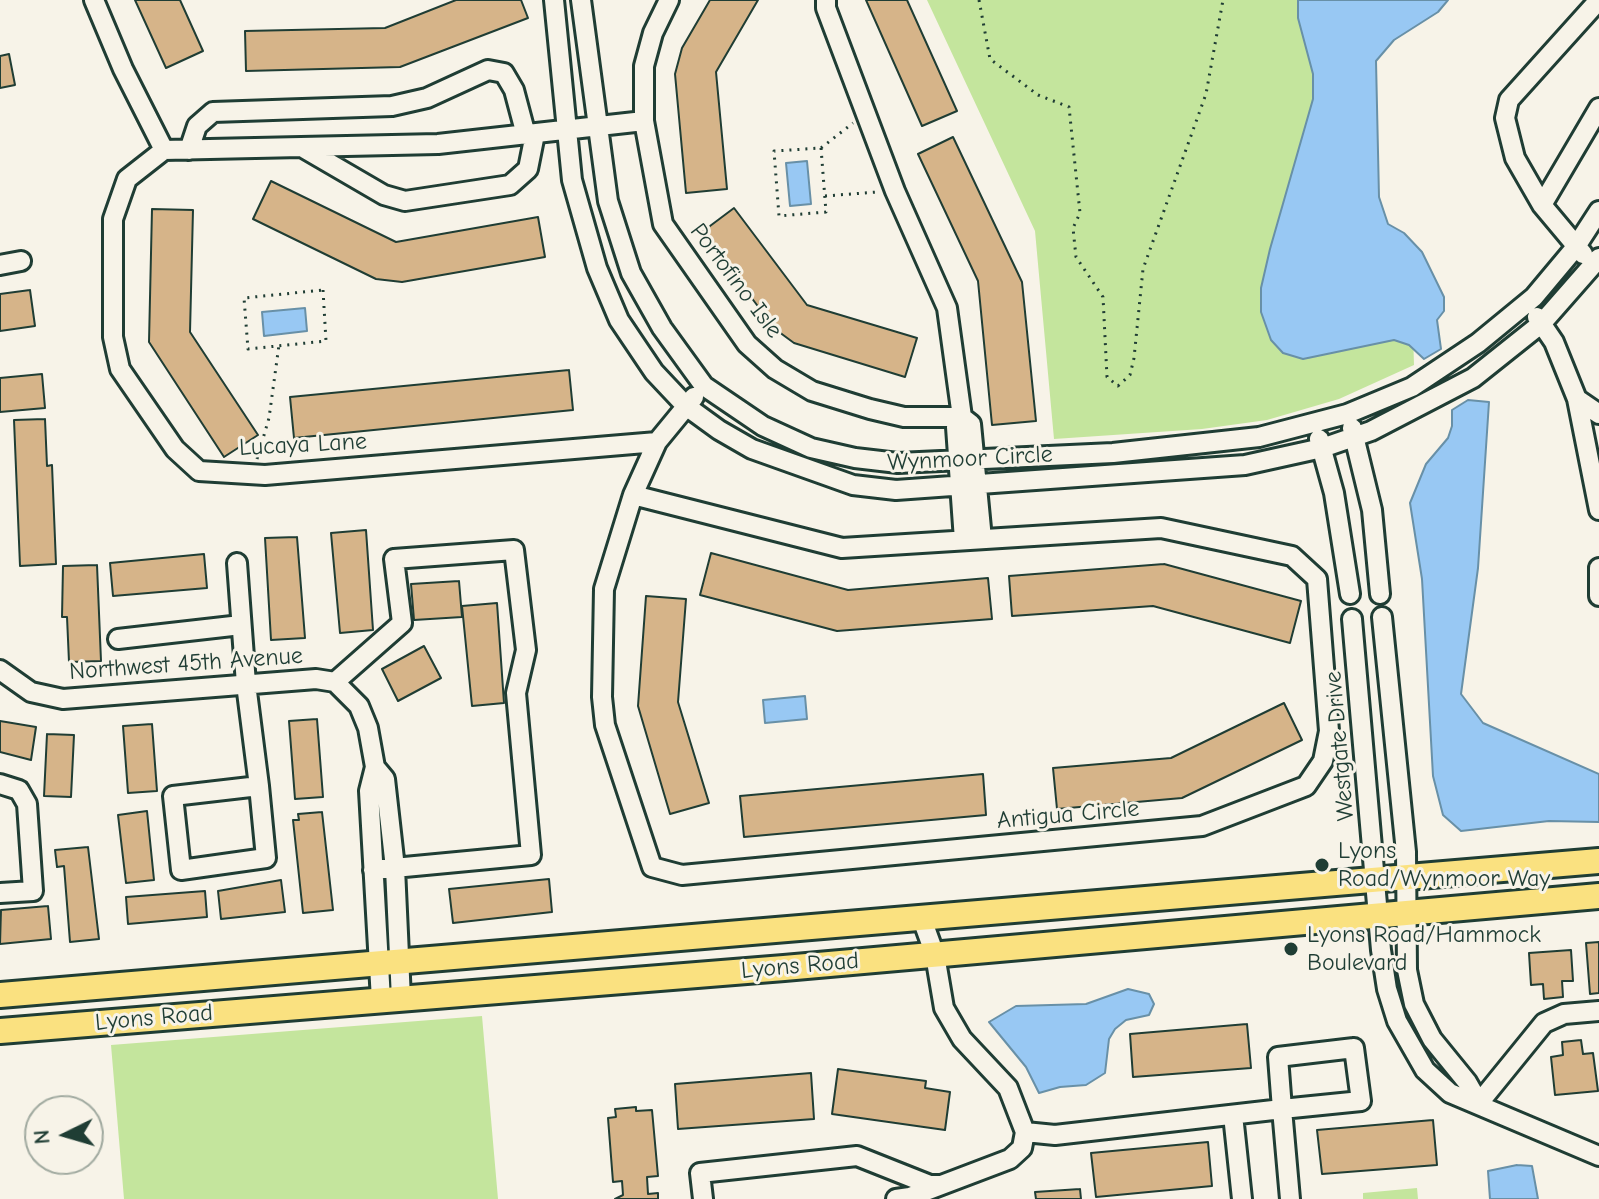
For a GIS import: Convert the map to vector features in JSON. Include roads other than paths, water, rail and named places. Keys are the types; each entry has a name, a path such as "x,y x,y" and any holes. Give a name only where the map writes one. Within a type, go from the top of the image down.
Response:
{"main road":[{"name":"Lyons Road","path":"0,995 1599,861"},
{"name":"Lyons Road","path":"0,1031 935,955 1599,896"}],"street":[{"path":"94,0 123,69 164,150 438,144 644,121"},
{"name":"Wynmoor Circle","path":"554,0 572,180 597,268 619,320 654,372 681,401 752,449 837,480 896,490 1245,465 1322,448 1422,407 1473,378 1542,323 1597,260"},
{"name":"Wynmoor Circle","path":"581,0 591,56 596,127 608,201 631,273 662,328 700,380 763,426 811,448 898,463 1172,447 1259,437 1315,424 1347,414 1440,371 1526,303 1575,248 1599,211"},
{"name":"Portofino Isle","path":"669,0 653,33 644,66 644,121 663,224 747,344 775,369 812,391 904,417 962,417"},
{"path":"826,0 826,8 895,191 947,308 962,417 956,427 966,458 973,540"},
{"path":"1597,260 1575,248 1542,205 1508,139 1505,118 1509,100 1599,0"},
{"path":"189,150 197,126 213,112 392,106 427,98 488,70 504,73 531,134 528,169 510,185 405,201 384,195 305,149"},
{"path":"1542,205 1599,108"},
{"name":"Lucaya Lane","path":"164,150 127,179 113,219 113,337 120,369 175,449 199,471 252,475 657,442"},
{"path":"0,265 21,261"},
{"path":"1526,303 1554,342 1577,399 1599,508"},
{"name":"Antigua Circle","path":"633,495 842,548 1161,528 1292,556 1317,579 1329,731 1323,761 1306,786 1202,826 682,875 652,867 605,725 602,697 604,589 633,495 657,442 681,401 700,380"},
{"path":"1577,399 1599,414"},
{"path":"1347,414 1372,510 1380,594"},
{"path":"1315,424 1334,493 1350,594"},
{"path":"1343,551 1375,547"},
{"path":"373,870 531,855 516,693 526,650 514,550 394,559 402,623 335,682 359,706 368,728 375,767 369,791 373,870 391,1000"},
{"path":"237,563 246,684 259,786 266,858 181,870 173,796 259,786"},
{"path":"1599,569 1599,596"},
{"path":"1382,617 1407,878 1407,970 1414,1004 1432,1039 1467,1082 1479,1103 1544,1023 1564,1014 1599,1011"},
{"name":"Westgate Drive","path":"1352,619 1387,989 1397,1021 1425,1070 1450,1093 1599,1156"},
{"path":"118,639 241,625"},
{"name":"Northwest 45th Avenue","path":"0,670 31,692 63,699 316,679 335,682"},
{"path":"375,767 385,779 395,868 388,964"},
{"path":"0,784 19,790 27,804 33,891 0,893"},
{"path":"896,1199 1010,1159 1022,1148 1025,1132 1008,1088 962,1039 944,1008 935,955 922,919"},
{"path":"1025,1132 1055,1135 1282,1109 1361,1101 1354,1048 1278,1057 1282,1109 1290,1199"},
{"path":"1233,1115 1242,1199"},
{"path":"703,1199 700,1173 857,1156 930,1185 941,1185"}],"water":[{"path":"1298,0 1448,0 1438,12 1394,40 1376,61 1379,197 1388,224 1404,233 1422,252 1444,297 1444,311 1437,320 1441,349 1424,359 1409,345 1394,340 1303,359 1283,353 1271,340 1261,312 1261,288 1270,249 1313,99 1313,74 1298,18"},
{"path":"807,161 811,204 790,206 786,163"},
{"path":"305,308 307,331 264,336 262,312"},
{"path":"1468,400 1489,402 1478,568 1461,694 1483,723 1599,774 1599,822 1549,821 1461,831 1443,815 1433,776 1422,579 1410,503 1426,464 1448,438 1452,410"},
{"path":"805,696 807,719 765,723 763,700"},
{"path":"1128,989 1149,994 1154,1004 1149,1015 1126,1020 1115,1029 1109,1039 1105,1073 1086,1085 1039,1093 1026,1067 989,1022 1016,1006 1086,1004"},
{"path":"1517,1165 1532,1166 1538,1199 1490,1199 1488,1171"}],"place":[{"name":"Lyons Road/Wynmoor Way","path":"1322,865"},
{"name":"Lyons Road/Hammock Boulevard","path":"1291,949"}]}
